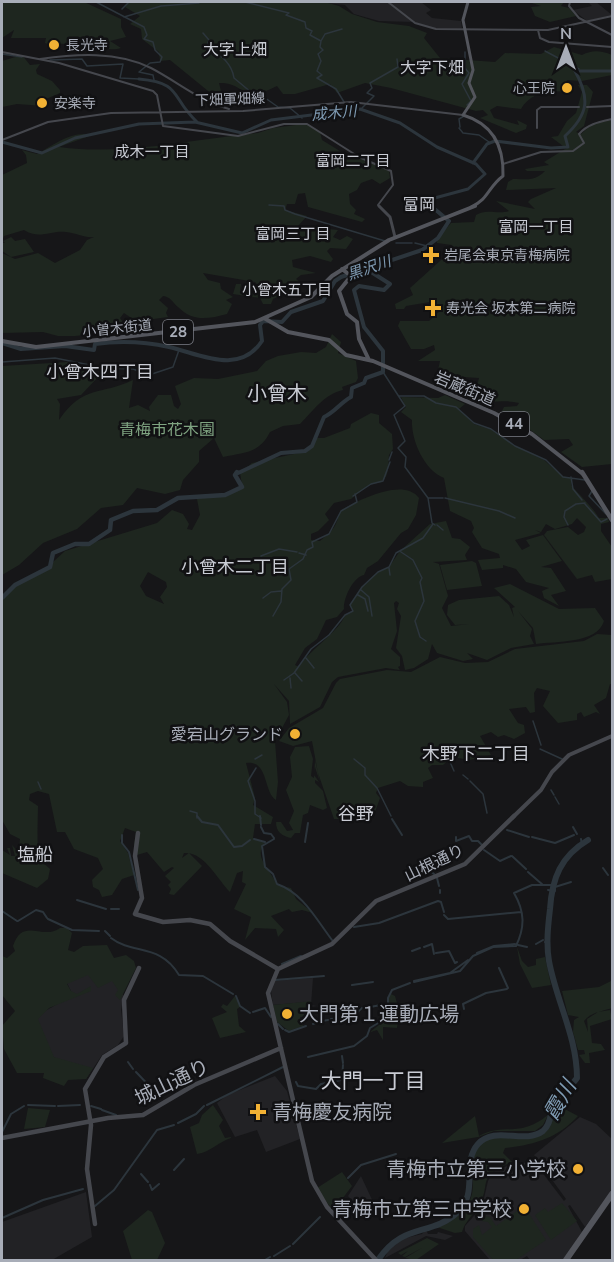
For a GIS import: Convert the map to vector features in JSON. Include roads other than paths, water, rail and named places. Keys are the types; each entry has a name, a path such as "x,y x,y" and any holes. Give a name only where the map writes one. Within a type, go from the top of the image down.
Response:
{"main road":[{"path":"468,2 463,19 473,70 469,83 475,97 463,115 479,120 492,130 498,142 503,164"},
{"name":"小曽木街道","path":"2,341 37,347 241,326 266,320 311,297 342,269 395,237 446,218 486,199 492,184 503,176 503,164"},
{"path":"342,269 349,273 348,282 339,290 347,313 357,322 359,339 369,360"},
{"name":"44","path":"266,320 288,332 329,340 348,356 369,360"},
{"name":"岩蔵街道","path":"369,360 492,412 536,436 583,472 597,500 612,520"},
{"path":"566,1260 612,1194"}],"street":[{"path":"388,2 420,25 436,29 538,30 612,16"},
{"path":"570,2 569,6 587,22 612,35"},
{"path":"538,30 544,40 578,46 600,44 612,47"},
{"path":"2,52 103,75 153,91 157,95 158,111 162,123 234,136 252,134 288,124 312,126 359,157 391,171 393,185 378,205 390,217 395,237"},
{"path":"43,60 88,55 143,65 197,99 236,111"},
{"name":"下畑軍畑線","path":"2,140 33,126 62,119 106,113 236,111 351,102 463,115"},
{"path":"587,108 612,106"},
{"path":"537,128 537,110 540,107 579,107"},
{"path":"503,164 536,152 559,154 575,150 584,143 579,134 582,130 590,124 612,119"},
{"name":"山根通り","path":"278,969 332,944 376,900 465,864 543,789 552,772 569,755 612,736"},
{"path":"138,833 134,846 137,858 137,884 142,898 135,914 163,922 190,920 210,924 228,939 278,969 268,991 314,1187 327,1207 375,1260"},
{"path":"95,1224 87,1169 91,1121 85,1099 85,1086 104,1057 126,1042 124,1000 139,968"},
{"name":"城山通り","path":"2,1138 91,1121 143,1115 200,1082 281,1048"}],"waterway":[{"path":"96,2 125,17"},
{"path":"122,9 129,2 134,2"},
{"path":"245,2 289,13 286,15 305,22 306,28 312,31 310,35 321,41"},
{"path":"125,17 161,6 199,3"},
{"path":"125,17 144,27 147,35 144,39 153,42 155,50 162,57 160,62 150,63 139,72 153,75 154,80"},
{"path":"321,41 325,34 342,29"},
{"path":"203,33 209,40 207,45 228,63 234,78 252,93 261,95 278,107 290,108 302,118"},
{"path":"321,41 320,47 323,50 318,54 321,61 317,71 322,75 317,78 336,89 349,110"},
{"path":"545,51 579,69"},
{"path":"465,52 465,68 469,73 462,84 471,101 467,105"},
{"path":"2,54 22,57"},
{"path":"50,60 82,59 87,66 123,64 120,78 139,79"},
{"path":"361,109 374,96 367,93 372,88 370,83 398,67 397,59"},
{"name":"成木川","path":"473,163 487,144 495,141 551,148 568,147 565,136 579,120 585,105 583,89 575,71 612,71"},
{"path":"139,79 153,81 170,88 197,122"},
{"name":"成木川","path":"2,142 42,153 75,138 139,124 195,122 242,133 271,120 360,109 400,123 437,147 473,163"},
{"path":"460,127 459,119 464,116"},
{"path":"459,128 463,133 479,135 489,142"},
{"name":"黒沢川","path":"433,207 429,204 431,199 468,189 485,174 473,163"},
{"path":"269,205 284,206 285,210 295,214 385,241"},
{"name":"黒沢川","path":"2,343 21,349 65,346 94,350 95,344 142,343 169,347 218,360 242,358 253,352 262,341 260,325 263,321 282,322 291,312 323,301 335,281 341,277 422,250 438,238 449,221 431,206"},
{"path":"396,243 412,243"},
{"path":"415,243 427,246"},
{"path":"236,474 281,453 305,451 312,446 324,417 351,397 352,388 364,383 366,378 383,372 383,351 364,327 354,290 359,286 384,290 390,284 368,270"},
{"path":"2,362 55,358 105,368 133,369 149,375 173,367 179,350"},
{"path":"383,372 405,406 394,415 405,441 398,448 406,457 405,467 428,498"},
{"path":"399,396 424,396 436,403 456,407 474,423 491,429 515,446 546,460 563,477 571,478"},
{"path":"389,460 392,452"},
{"path":"355,495 371,484 383,481 390,462"},
{"path":"2,598 15,585 50,567 53,553 75,544 89,544 110,530 111,520 133,511 157,510 178,498 225,495 242,487 235,475 237,472"},
{"path":"571,478 585,480"},
{"path":"571,478 573,489 582,500"},
{"path":"592,491 589,496 606,514"},
{"path":"305,555 307,550 313,547 312,542 329,534 341,511 357,502 355,495"},
{"path":"428,498 443,498"},
{"path":"428,498 432,523 435,525"},
{"path":"445,498 499,511 515,518"},
{"path":"568,525 564,517 565,511 576,504 585,503"},
{"path":"585,504 601,522 607,519"},
{"path":"284,680 294,673 311,649 329,635 345,615 353,611 350,605 362,587 378,572 389,567 396,553 423,538 433,524"},
{"path":"437,525 443,530"},
{"path":"261,556 279,549 297,552"},
{"path":"401,552 413,560 422,578 420,582 424,601 415,621 420,637 426,641"},
{"path":"299,553 305,555"},
{"path":"273,616 281,602 282,589 291,580 289,569 303,559 305,555"},
{"path":"389,568 390,575"},
{"path":"361,590 369,597 372,616"},
{"path":"263,598 271,592 281,591"},
{"path":"358,595 365,599 368,611"},
{"path":"306,658 314,668"},
{"path":"295,673 302,681"},
{"path":"290,678 291,688"},
{"path":"533,721 541,745"},
{"path":"540,749 562,759"},
{"path":"255,759 262,755"},
{"path":"354,759 365,768 365,775 377,788 391,816"},
{"path":"450,762 454,771"},
{"path":"256,768 248,781 255,801 255,814 260,817"},
{"path":"463,775 468,779"},
{"path":"470,781 483,794 487,813"},
{"path":"38,782 41,789"},
{"path":"551,790 554,795"},
{"path":"555,797 559,804"},
{"path":"190,811 197,813 197,816"},
{"path":"197,816 202,822 218,825 234,847 242,846 250,840"},
{"path":"260,817 261,825"},
{"path":"392,819 402,835"},
{"path":"305,842 308,823"},
{"path":"261,827 264,833 271,834 274,838"},
{"path":"573,827 577,834"},
{"path":"507,830 529,837"},
{"path":"122,835 122,843 129,852 138,890"},
{"path":"532,837 555,843 574,835"},
{"path":"456,837 456,841 469,836 472,841 478,841 482,845"},
{"path":"254,839 265,842"},
{"path":"274,839 262,846 265,867 273,874 277,884 302,900 332,940"},
{"name":"霞川","path":"581,839 582,845"},
{"name":"霞川","path":"378,1260 397,1240 438,1225 458,1212 468,1196 471,1160 478,1144 493,1136 527,1136 543,1131 548,1125 555,1101 577,1078 574,1048 552,976 548,935 551,898 556,878 571,853 588,840"},
{"path":"484,850 500,861 511,856"},
{"path":"512,856 526,869"},
{"path":"418,861 434,874"},
{"path":"603,868 608,875"},
{"path":"528,872 543,885"},
{"path":"437,878 439,886"},
{"path":"555,891 555,887 571,882"},
{"path":"414,982 460,971 473,956 493,947 516,946 521,932 522,913 514,893 532,885 543,885"},
{"path":"543,885 552,885"},
{"name":"霞川","path":"548,890 554,891"},
{"path":"77,900 106,909"},
{"path":"354,927 379,923 438,901 441,902 444,912"},
{"path":"111,909 119,909"},
{"path":"18,921 36,910 43,912 47,918"},
{"path":"2,911 17,921"},
{"path":"444,915 448,919 521,912"},
{"path":"48,919 72,930 99,931"},
{"path":"105,931 110,936"},
{"path":"111,938 163,958 179,975 203,976 233,994"},
{"path":"536,944 543,940"},
{"path":"424,947 432,944 434,954"},
{"path":"477,953 494,946 515,944"},
{"path":"518,945 527,947"},
{"path":"412,951 420,948"},
{"path":"436,953 449,951 455,963 457,962"},
{"path":"282,964 301,956"},
{"path":"414,981 450,973 468,960"},
{"path":"499,968 508,988"},
{"path":"275,980 324,976"},
{"path":"352,985 373,982"},
{"path":"308,1057 354,1046 367,1036 370,1028 388,1017 388,998 392,990 410,983"},
{"path":"464,1009 463,1004 486,993 507,989"},
{"path":"236,996 240,1006 250,1013"},
{"path":"370,1007 381,1005"},
{"path":"253,1012 265,1008 271,1017"},
{"path":"353,1016 362,1008"},
{"path":"344,1017 349,1017"},
{"path":"331,1019 340,1018"},
{"path":"322,1021 328,1020"},
{"path":"313,1024 319,1022"},
{"path":"278,1024 283,1029"},
{"path":"285,1030 289,1032 306,1026"},
{"path":"342,1056 343,1063"},
{"path":"128,1062 133,1069"},
{"path":"342,1079 343,1065"},
{"path":"207,1105 283,1067"},
{"path":"136,1072 157,1094"},
{"path":"296,1082 298,1086 316,1089 321,1084 341,1080"},
{"path":"28,1105 55,1106"},
{"path":"58,1106 80,1105"},
{"path":"2,1132 11,1114 24,1106"},
{"path":"91,1106 101,1109"},
{"path":"178,1123 196,1114 204,1106"},
{"path":"102,1110 116,1115"},
{"path":"95,1206 114,1190 157,1130 174,1125"},
{"path":"348,1178 361,1165 396,1154"},
{"path":"174,1170 184,1159"},
{"path":"141,1174 148,1182"},
{"path":"150,1185 152,1190 159,1184"},
{"path":"2,1218 43,1200 83,1189"},
{"path":"293,1244 320,1217"},
{"path":"274,1256 290,1246"},
{"path":"265,1260 270,1257"}],"place":[{"name":"長光寺","path":"54,45"},
{"name":"心王院","path":"567,88"},
{"name":"安楽寺","path":"42,103"},
{"name":"岩尾会東京青梅病院","path":"431,255"},
{"name":"寿光会 坂本第二病院","path":"433,308"},
{"name":"愛宕山グランド","path":"295,734"},
{"name":"大門第１運動広場","path":"287,1014"},
{"name":"青梅慶友病院","path":"258,1112"},
{"name":"青梅市立第三小学校","path":"578,1169"},
{"name":"青梅市立第三中学校","path":"524,1209"}],"district":[{"name":"大字上畑","path":"235,49"},
{"name":"大字下畑","path":"432,67"},
{"name":"成木一丁目","path":"152,152"},
{"name":"富岡二丁目","path":"353,161"},
{"name":"富岡","path":"419,204"},
{"name":"富岡一丁目","path":"536,227"},
{"name":"富岡三丁目","path":"293,234"},
{"name":"小曾木五丁目","path":"287,290"},
{"name":"小曾木四丁目","path":"100,372"},
{"name":"小曾木","path":"277,393"},
{"name":"小曾木二丁目","path":"235,567"},
{"name":"木野下二丁目","path":"476,754"},
{"name":"谷野","path":"356,814"},
{"name":"塩船","path":"35,855"},
{"name":"大門一丁目","path":"373,1081"}],"park label":[{"name":"青梅市花木園","path":"167,429"}]}
